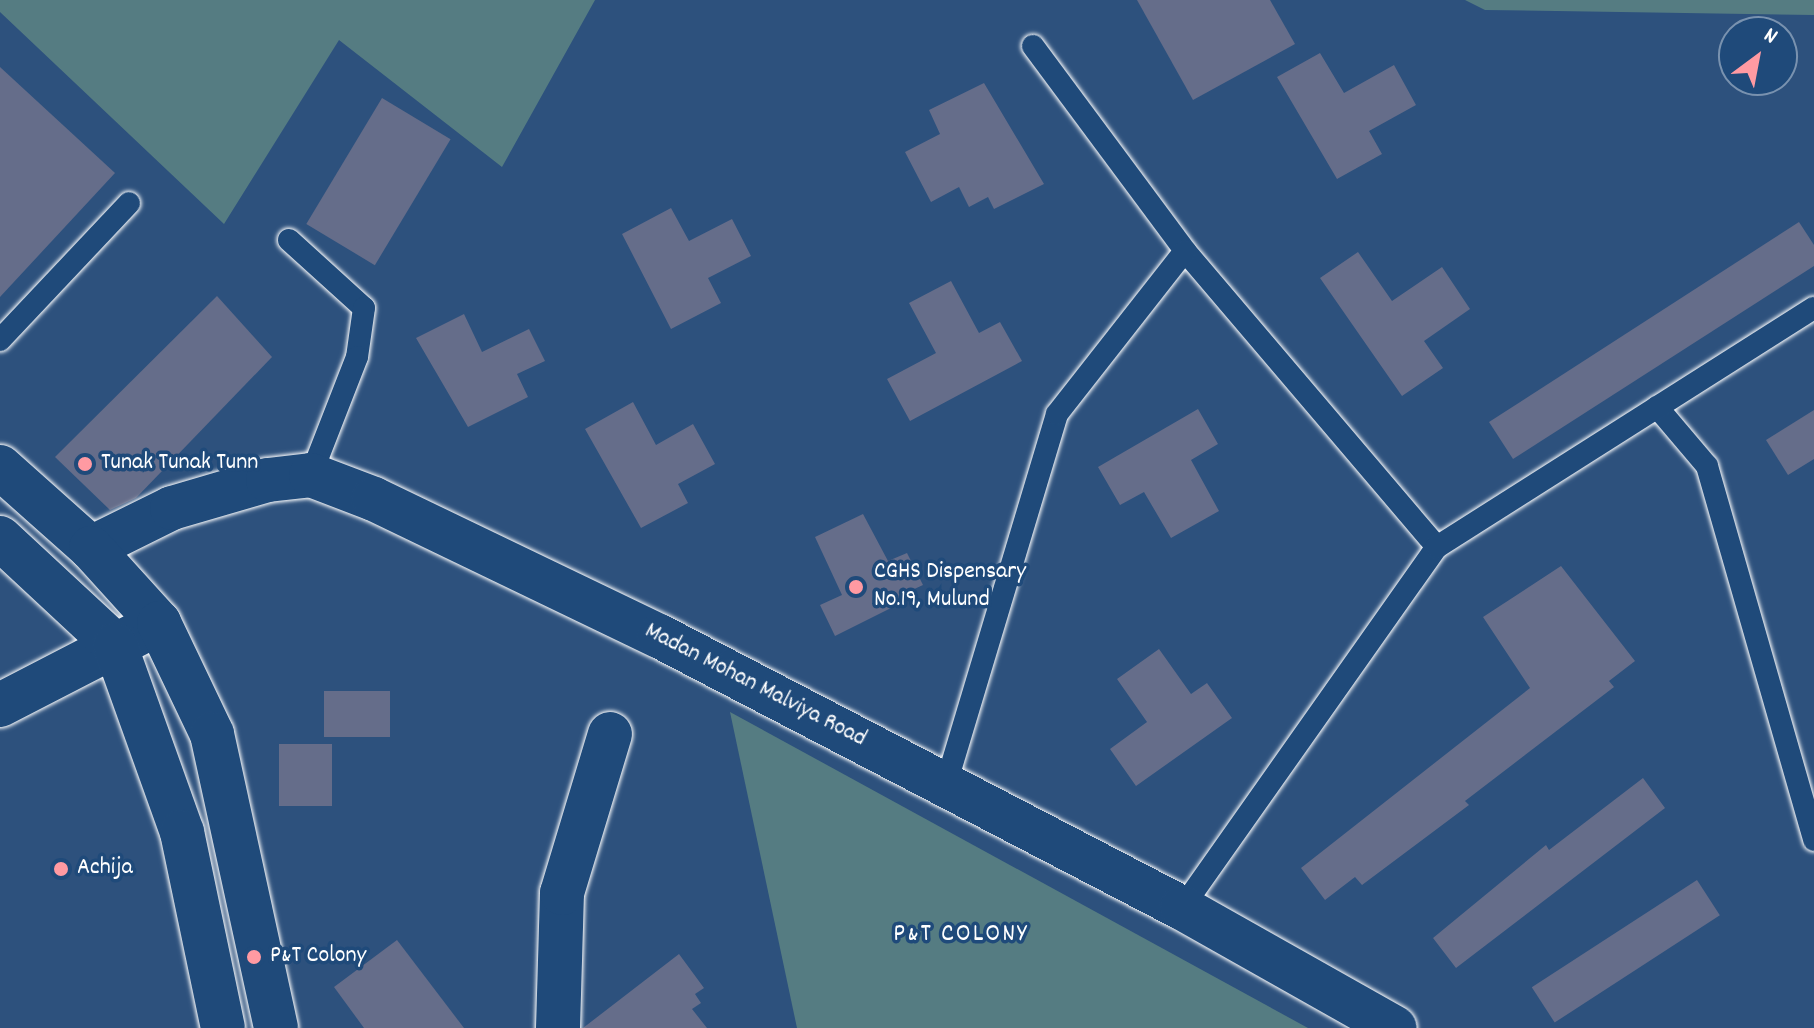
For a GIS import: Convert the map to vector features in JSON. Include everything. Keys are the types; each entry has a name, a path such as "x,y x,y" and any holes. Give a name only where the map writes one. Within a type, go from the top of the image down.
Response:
{"street":[{"path":"0,467 91,548 159,623 212,734 276,1028"},
{"name":"Madan Mohan Malviya Road","path":"91,548 172,508 268,480 311,475 374,499 659,636 1182,908 1395,1028"},
{"path":"0,538 115,645 182,832 223,1028"},
{"path":"0,705 159,623"},
{"path":"558,1028 562,893 610,734"}],"lane":[{"path":"1033,46 1185,251 1437,547"},
{"path":"0,340 129,203"},
{"path":"289,240 364,308 357,357 311,475"},
{"path":"946,784 1057,414 1185,251"},
{"path":"1182,908 1437,547 1814,308"},
{"path":"1657,407 1707,466 1814,840"}],"green space":[{"path":"0,0 595,0 502,167 339,40 224,224 0,12"},
{"path":"1465,0 1814,0 1814,15 1485,10"},
{"path":"730,712 1308,1028 797,1028"}],"building":[{"path":"1137,0 1270,0 1295,44 1193,100"},
{"path":"1320,53 1344,93 1394,65 1416,105 1369,131 1382,154 1337,179 1277,77"},
{"path":"0,67 115,173 0,297"},
{"path":"984,83 1044,184 994,209 988,197 969,207 959,187 931,202 905,152 940,134 929,110"},
{"path":"382,98 451,139 375,265 306,224"},
{"path":"671,208 689,241 732,219 751,256 708,278 721,303 671,329 622,234"},
{"path":"1799,222 1814,245 1814,266 1513,459 1489,422"},
{"path":"1358,252 1392,301 1442,267 1470,309 1424,341 1443,368 1402,396 1320,278"},
{"path":"951,281 979,333 1000,322 1022,361 910,421 887,379 936,353 909,303"},
{"path":"217,296 272,357 136,498 110,510 55,457"},
{"path":"464,314 482,352 529,329 545,361 517,374 528,397 468,427 416,338"},
{"path":"633,402 656,445 693,424 715,464 678,484 688,503 641,528 585,429"},
{"path":"1198,409 1218,444 1191,460 1219,511 1171,538 1144,492 1120,505 1098,467"},
{"path":"1814,410 1814,459 1788,475 1766,440"},
{"path":"863,514 888,561 907,553 923,585 910,591 913,597 835,636 820,605 842,595 815,537"},
{"path":"1561,566 1635,661 1609,681 1614,687 1465,801 1469,805 1362,885 1355,877 1325,900 1301,868 1530,688 1483,617"},
{"path":"1159,649 1191,694 1207,683 1232,718 1136,786 1110,749 1147,722 1117,679"},
{"path":"324,691 390,691 390,737 324,737"},
{"path":"279,744 332,744 332,806 279,806"},
{"path":"1643,778 1665,808 1456,968 1433,938 1546,845 1549,850"},
{"path":"1697,880 1720,915 1555,1023 1532,987"},
{"path":"397,940 464,1028 364,1028 334,987"},
{"path":"679,954 704,988 695,994 701,1003 692,1009 707,1028 583,1028"}],"place":[{"name":"Tunak Tunak Tunn","path":"85,464"},
{"name":"CGHS Dispensary No.19, Mulund","path":"856,587"},
{"name":"Achija","path":"61,869"},
{"name":"P&T Colony","path":"254,957"}],"district":[{"name":"P&T COLONY","path":"961,935"}]}
